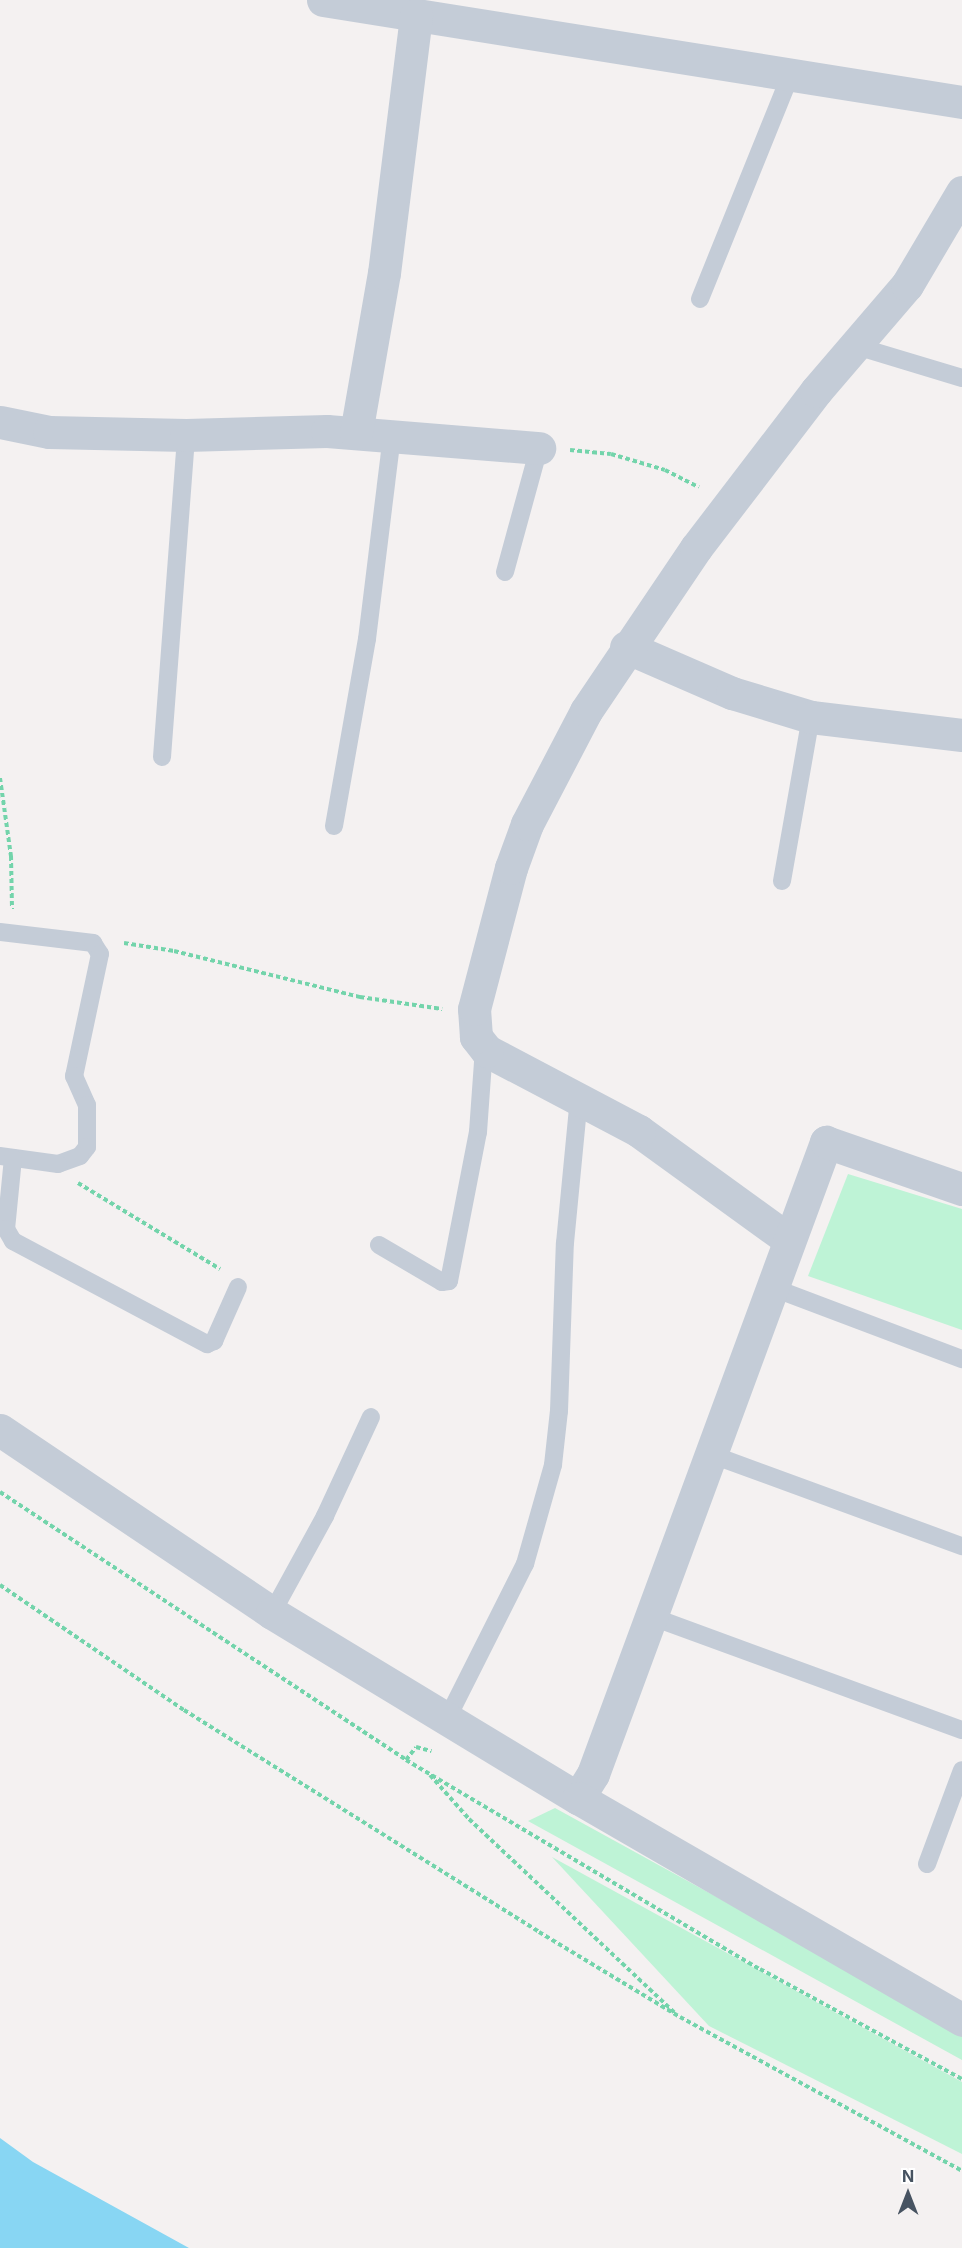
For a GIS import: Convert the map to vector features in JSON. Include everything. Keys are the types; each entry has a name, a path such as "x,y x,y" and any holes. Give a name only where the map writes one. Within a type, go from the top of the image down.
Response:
{"street":[{"path":"323,0 962,102"},
{"path":"356,433 384,273 416,15"},
{"path":"788,1239 639,1131 484,1048 476,1037 473,1013 511,868 527,824 575,731 626,647 729,505 907,285 962,192"},
{"path":"0,422 49,432 186,435 356,433 539,448"},
{"path":"626,647 732,693 811,717 962,735"},
{"path":"578,1798 593,1774 788,1239 826,1142 962,1189"},
{"path":"0,1430 272,1613 578,1798 962,2020"}],"lane":[{"path":"700,299 791,74"},
{"path":"856,346 962,378"},
{"path":"162,758 186,435"},
{"path":"334,826 367,639 392,435"},
{"path":"506,572 539,448"},
{"path":"782,881 811,717"},
{"path":"6,932 93,943 100,954 74,1076 87,1105 87,1147 80,1156 58,1164 7,1157 6,1229 13,1241 207,1344 214,1341 238,1287"},
{"path":"379,1245 442,1282 449,1281 475,1153 484,1048"},
{"path":"447,1719 525,1564 552,1465 559,1412 565,1243 579,1098"},
{"path":"771,1287 962,1359"},
{"path":"272,1613 325,1516 371,1417"},
{"path":"710,1454 962,1546"},
{"path":"650,1616 962,1730"},
{"path":"927,1864 962,1770"}],"path":[{"path":"539,448 611,454 636,461 680,476 729,505"},
{"path":"0,778 11,856 6,932"},
{"path":"93,943 118,942 174,951 360,998 473,1013"},
{"path":"58,1164 103,1202 237,1278 238,1287"},
{"path":"0,1491 427,1772 760,1968 962,2079"},
{"path":"0,1585 184,1710 680,2017 962,2171"},
{"path":"427,1772 469,1819 680,2017"}],"green space":[{"path":"848,1174 962,1209 962,1330 808,1276"},
{"path":"555,1808 962,2032 962,2060 528,1821"},
{"path":"552,1857 962,2082 962,2154 709,2026"}],"water":[{"path":"0,2138 33,2162 189,2248 0,2248"}]}
